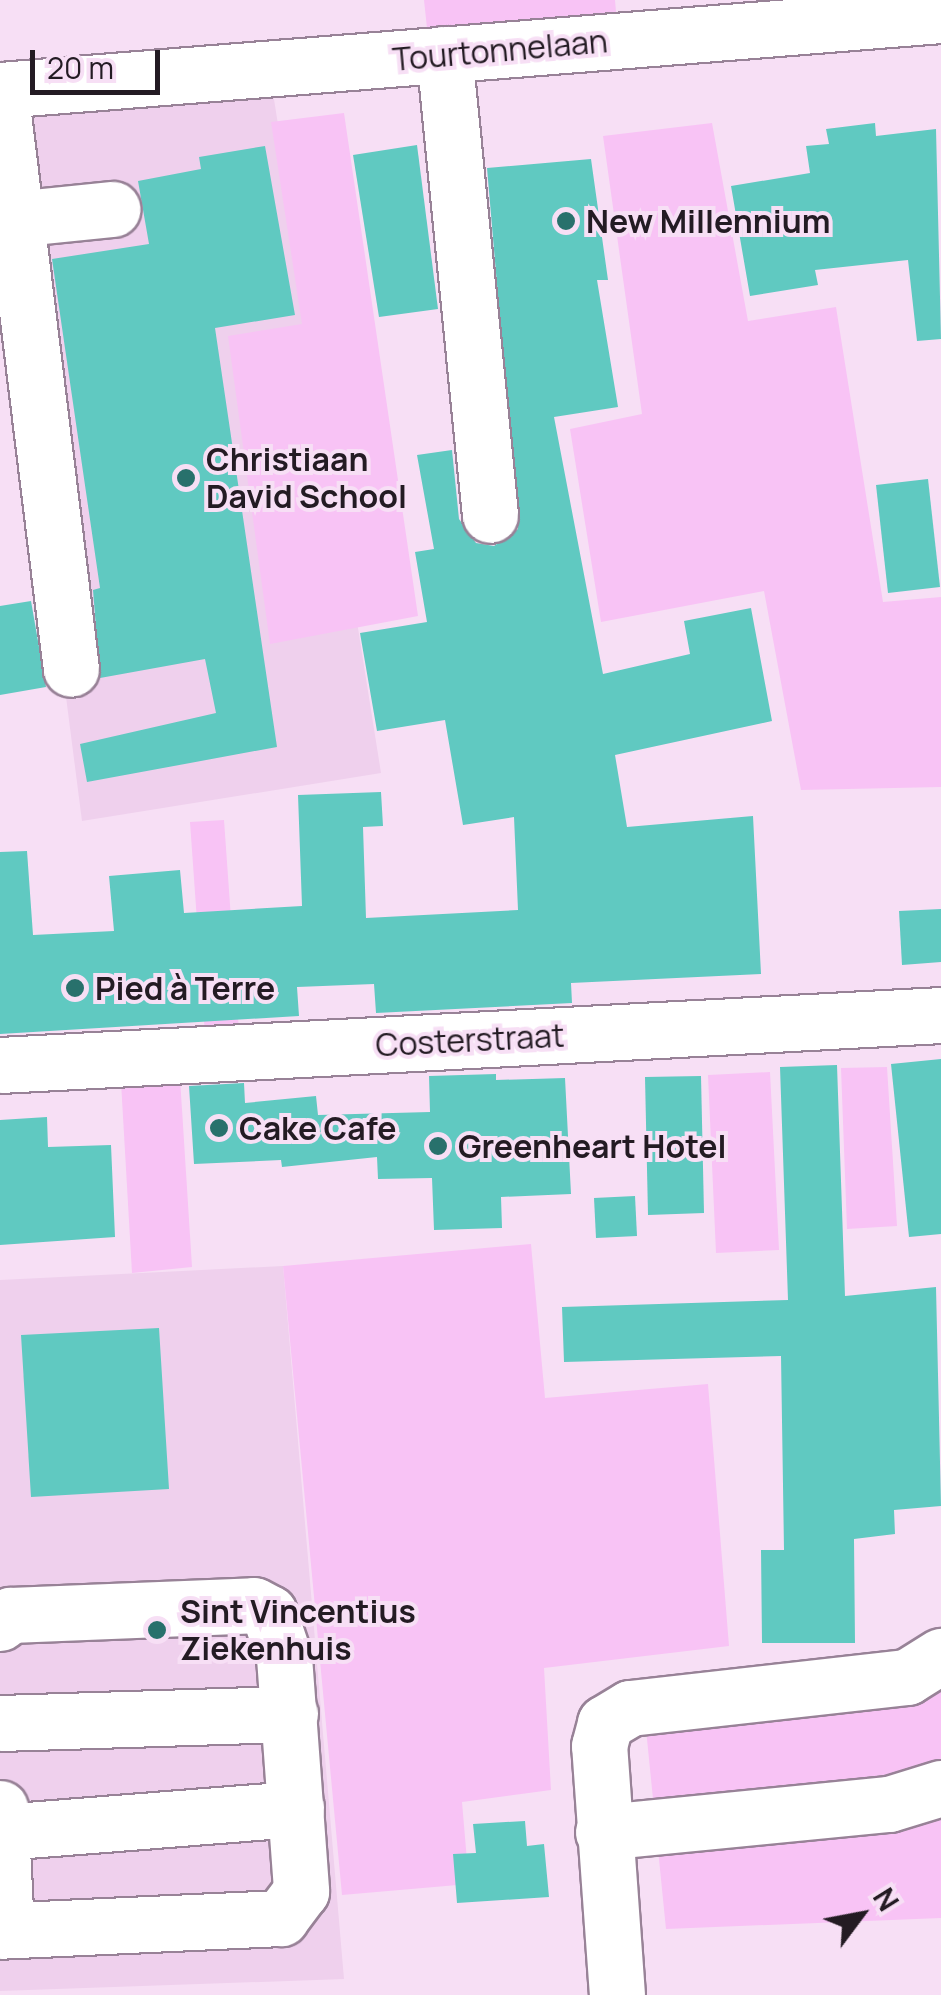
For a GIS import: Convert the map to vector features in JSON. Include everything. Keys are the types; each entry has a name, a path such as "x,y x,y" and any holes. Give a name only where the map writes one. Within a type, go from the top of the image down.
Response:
{"street":[{"name":"Tourtonnelaan","path":"0,90 941,15"},
{"path":"444,54 490,515"},
{"path":"0,90 71,669"},
{"path":"14,219 112,209"},
{"name":"Costerstraat","path":"0,1065 941,1015"},
{"path":"0,1622 10,1615 254,1605 281,1630 290,1714 296,1809 301,1891 281,1918 3,1930 1,1820 296,1809"},
{"path":"616,1995 599,1746 604,1723 630,1708 906,1677 941,1656"},
{"path":"0,1723 290,1714"},
{"path":"603,1832 890,1804 941,1788"}],"shaded area":[{"path":"424,0 615,0 616,12 427,28"},
{"name":"Christiaan David School","path":"273,93 381,773 82,821 0,184 0,118"},
{"path":"344,113 418,616 270,644 228,336 302,324 271,122"},
{"path":"712,123 748,321 836,307 883,602 941,597 941,787 801,790 764,591 601,622 570,429 642,414 603,136"},
{"path":"224,820 239,1031 205,1034 190,822"},
{"path":"887,1067 897,1226 847,1229 841,1068"},
{"path":"770,1072 779,1250 716,1253 708,1075"},
{"path":"180,1078 192,1267 132,1273 121,1082"},
{"path":"531,1244 545,1398 708,1384 729,1646 544,1668 551,1790 462,1802 469,1884 342,1895 283,1266"},
{"name":"Sint Vincentius Ziekenhuis","path":"283,1266 344,1979 0,1991 0,1280"},
{"path":"941,1677 941,1918 666,1929 646,1729"}],"building":[{"path":"875,123 876,136 936,129 941,339 917,341 908,260 815,270 818,285 750,296 731,186 810,173 806,146 829,144 826,129"},
{"path":"417,145 438,309 379,317 353,155"},
{"path":"265,146 295,315 215,328 277,747 87,782 80,744 216,713 205,659 100,678 93,590 100,588 52,259 149,244 138,181 201,169 199,157"},
{"path":"591,159 608,280 597,280 618,407 554,417 603,674 690,654 684,621 751,608 772,721 615,755 627,827 753,816 761,974 571,983 572,1003 376,1013 374,984 297,987 299,1016 0,1034 0,852 27,851 33,935 114,931 109,876 180,870 184,913 302,906 298,795 381,792 383,826 363,827 366,918 518,910 514,817 463,825 445,720 377,731 360,633 427,622 415,552 434,549 417,455 452,450 459,519 476,543 494,546 518,529 487,168"},
{"path":"928,479 940,587 888,593 876,485"},
{"path":"31,601 46,687 0,695 0,606"},
{"path":"941,909 941,962 902,965 899,911"},
{"path":"941,1059 941,1234 909,1237 891,1064"},
{"path":"837,1065 845,1296 936,1287 941,1506 894,1510 895,1534 854,1539 855,1643 762,1643 761,1550 784,1550 781,1356 564,1362 562,1307 788,1300 780,1067"},
{"path":"496,1074 496,1080 565,1078 571,1194 501,1197 502,1228 434,1230 432,1178 378,1179 377,1157 282,1167 281,1160 194,1164 189,1086 244,1083 245,1103 316,1096 318,1115 430,1112 429,1076"},
{"path":"701,1076 704,1213 648,1215 645,1077"},
{"path":"47,1117 48,1147 111,1145 115,1237 0,1245 0,1120"},
{"path":"635,1196 637,1236 596,1238 594,1198"},
{"path":"159,1328 169,1489 31,1497 21,1335"},
{"path":"525,1821 527,1846 544,1844 549,1897 457,1903 453,1854 476,1853 473,1824"}],"place":[{"name":"New Millennium","path":"566,221"},
{"name":"Christiaan David School","path":"186,478"},
{"name":"Pied à Terre","path":"75,988"},
{"name":"Cake Cafe","path":"219,1128"},
{"name":"Greenheart Hotel","path":"438,1146"},
{"name":"Sint Vincentius Ziekenhuis","path":"157,1630"}]}
